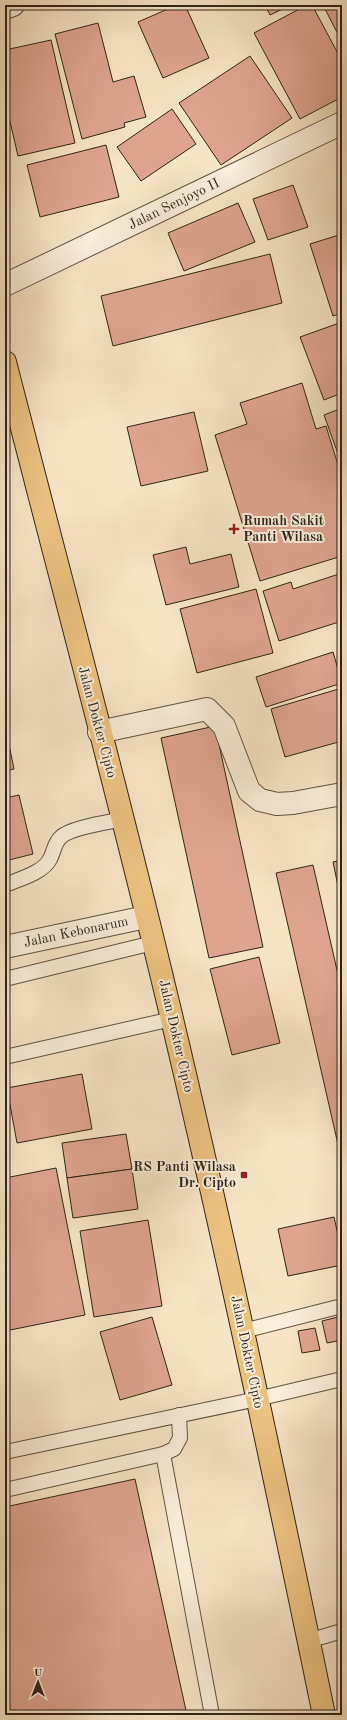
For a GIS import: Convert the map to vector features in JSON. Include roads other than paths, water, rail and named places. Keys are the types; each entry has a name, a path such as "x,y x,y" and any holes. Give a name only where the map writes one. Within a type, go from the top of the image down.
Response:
{"highway":[{"name":"Jalan Dokter Cipto","path":"5,362 123,819 172,1019 243,1331 324,1715"}],"street":[{"path":"5,8 13,5"},
{"name":"Jalan Senjoyo II","path":"5,285 342,123"},
{"path":"100,732 207,709 224,726 249,791 260,800 277,804 293,803 342,794"},
{"name":"Jalan Kebonarum","path":"5,948 146,917"}],"lane":[{"path":"5,885 41,869 50,860 56,844 61,836 72,831 123,819"},
{"path":"5,979 153,943"},
{"path":"5,1057 172,1019"},
{"path":"243,1331 342,1306"},
{"path":"5,1452 257,1399 342,1379"},
{"path":"5,1490 163,1454 174,1450 180,1438 179,1415"},
{"path":"163,1454 212,1715"},
{"path":"308,1641 342,1631"}],"place":[{"name":"Rumah Sakit Panti Wilasa","path":"234,529"},
{"name":"RS Panti Wilasa Dr. Cipto","path":"244,1175"}]}
